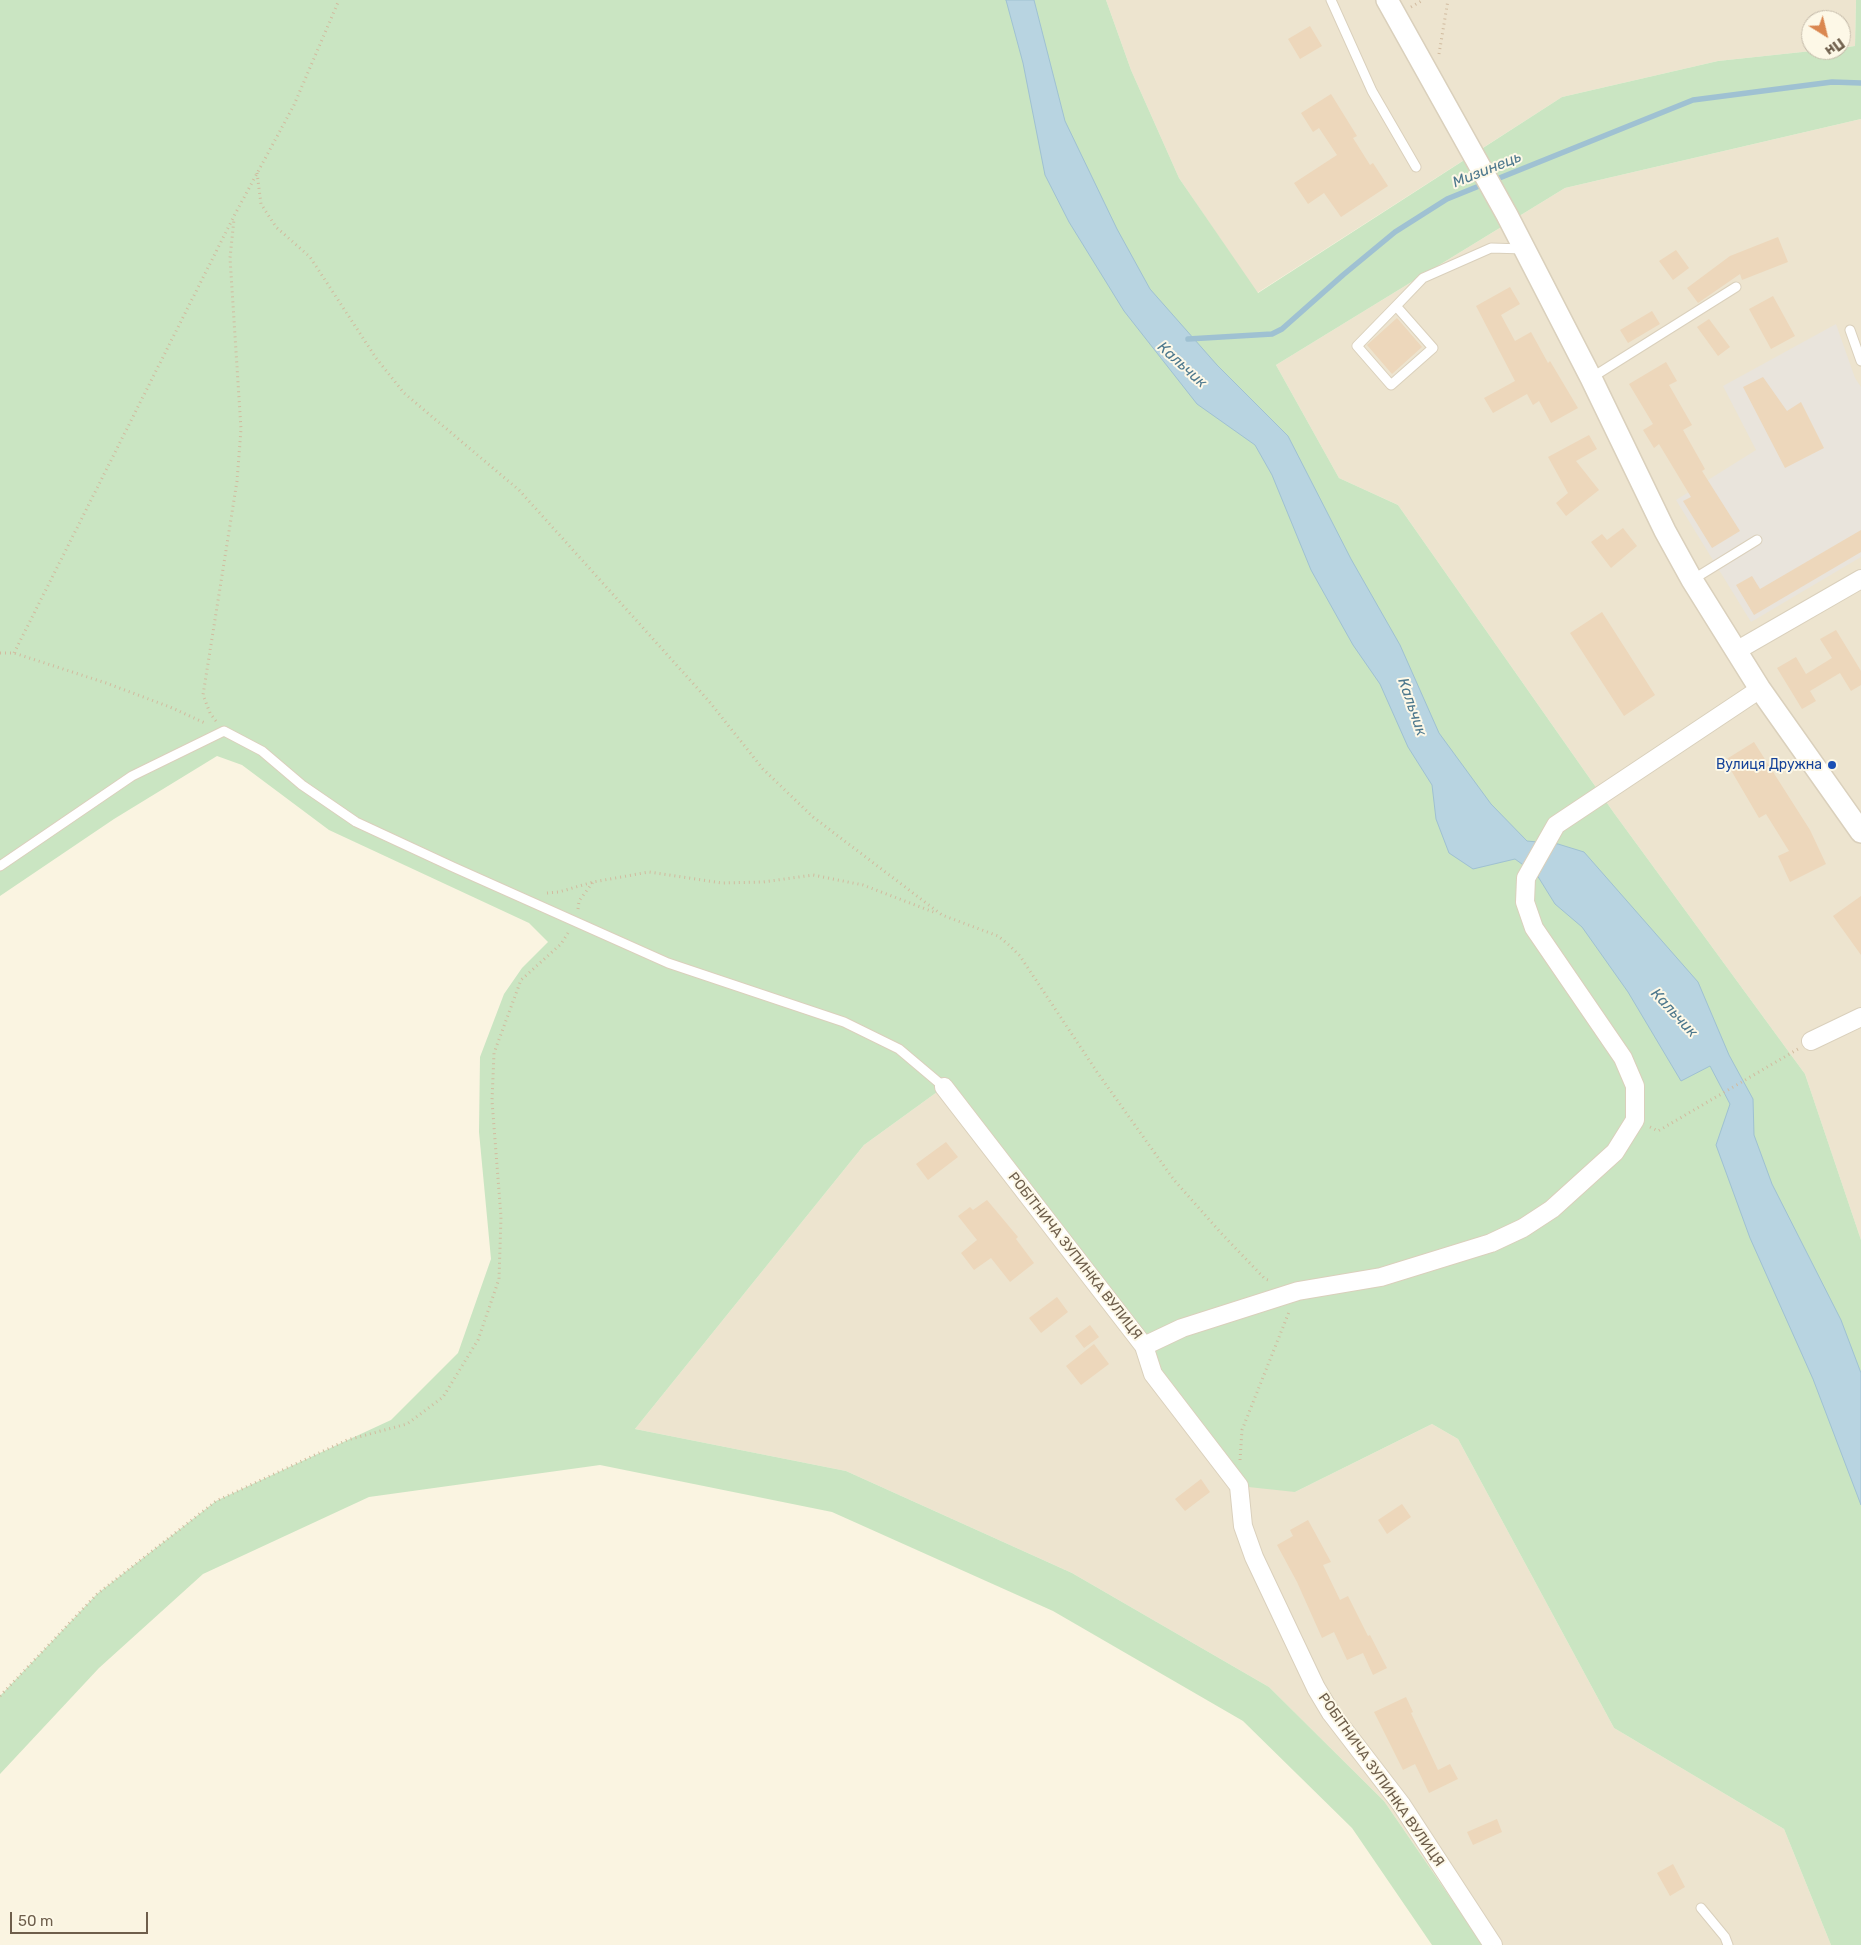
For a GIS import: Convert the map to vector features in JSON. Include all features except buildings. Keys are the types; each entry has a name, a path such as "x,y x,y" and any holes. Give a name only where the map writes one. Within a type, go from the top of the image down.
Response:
{"street":[{"path":"1387,0 1507,215 1590,378 1643,488 1692,580 1760,689 1861,832"},
{"path":"1736,651 1861,579"},
{"path":"1144,1346 1182,1328 1298,1291 1381,1277 1491,1243 1523,1228 1552,1208 1615,1152 1635,1120 1635,1086 1623,1058 1534,928 1525,902 1526,878 1556,825 1760,689"},
{"path":"1812,1041 1861,1017"},
{"name":"РОБІТНИЧА ЗУПИНКА ВУЛИЦЯ","path":"944,1087 1144,1346 1153,1374 1239,1486 1243,1526 1254,1557 1316,1688 1331,1713 1401,1804 1494,1945"}],"lane":[{"path":"1331,0 1372,91 1416,167"},
{"path":"1396,306 1433,348 1391,385 1357,346 1423,278 1492,248 1524,250"},
{"path":"1590,378 1736,286"},
{"path":"1850,330 1861,361"},
{"path":"1692,580 1757,540"},
{"path":"0,866 132,776 224,731 262,751 302,785 356,822 668,963 844,1022 899,1049 944,1087"},
{"path":"1701,1908 1725,1937 1728,1945"}],"path":[{"path":"14,653 234,216 294,105 339,0"},
{"path":"1434,83 1448,0"},
{"path":"257,173 261,204 276,226 310,256 376,358 404,393 519,490 708,700 763,769 813,818 942,915"},
{"path":"224,731 210,713 203,695 237,481 241,429 230,258 234,216"},
{"path":"0,653 14,653 106,683 224,731"},
{"path":"519,897 559,892 593,882 648,872 722,883 763,882 813,875 863,885 998,936 1020,956 1097,1072 1174,1180 1265,1279 1298,1291 1242,1430 1239,1486"},
{"path":"0,1696 96,1594 216,1501 347,1440 407,1424 442,1397 478,1340 499,1279 501,1217 492,1101 494,1053 521,980 561,944 575,922 579,901 593,882"},
{"path":"1658,1131 1812,1041"}],"shaded area":[{"path":"1106,0 1856,0 1855,46 1851,47 1851,10 1801,10 1801,52 1718,61 1562,97 1257,293 1179,178 1131,70"},
{"path":"1861,119 1861,1240 1805,1074 1614,813 1398,505 1339,478 1276,365 1565,188"},
{"path":"1836,324 1855,378 1861,387 1861,557 1751,622 1676,500 1756,450 1723,386"},
{"path":"944,1087 1295,1492 1432,1424 1458,1439 1614,1728 1784,1829 1831,1945 1483,1945 1384,1801 1269,1687 1072,1573 846,1471 635,1429 864,1145"}],"green space":[{"path":"0,0 1106,0 1131,70 1179,178 1258,293 1562,97 1718,61 1801,52 1801,60 1851,60 1851,47 1855,46 1856,0 1861,0 1861,119 1565,188 1276,365 1339,478 1398,505 1614,813 1805,1074 1861,1240 1861,1945 1831,1945 1784,1829 1614,1728 1458,1439 1432,1424 1295,1492 1239,1486 1144,1346 944,1087 864,1145 635,1429 846,1471 1072,1573 1269,1687 1384,1801 1483,1945 1432,1945 1352,1828 1243,1721 1053,1611 832,1512 600,1465 369,1497 203,1574 99,1668 0,1774 0,1696 97,1594 216,1501 391,1420 458,1353 491,1259 479,1132 480,1057 504,994 522,968 548,942 529,923 329,830 242,765 217,756 114,819 0,896"}],"water":[{"name":"Кальчик","path":"1006,0 1034,0 1065,121 1117,229 1150,289 1217,365 1288,436 1351,559 1400,645 1439,733 1491,804 1527,841 1558,844 1584,852 1698,982 1729,1055 1753,1099 1754,1135 1772,1184 1841,1320 1861,1373 1861,1505 1813,1379 1750,1238 1716,1145 1730,1104 1710,1066 1681,1081 1628,992 1582,927 1555,904 1537,875 1515,859 1473,869 1449,853 1436,819 1432,785 1408,747 1380,684 1353,645 1311,570 1272,475 1255,445 1197,404 1124,311 1069,222 1045,175 1023,63"}],"waterway":[{"name":"Мизинець","path":"1492,181 1693,100 1832,82 1861,83"},
{"name":"Мизинець","path":"1188,339 1272,334 1282,329 1395,232 1447,199 1484,184"}],"place":[{"name":"Вулиця Дружна","path":"1832,765"}]}
